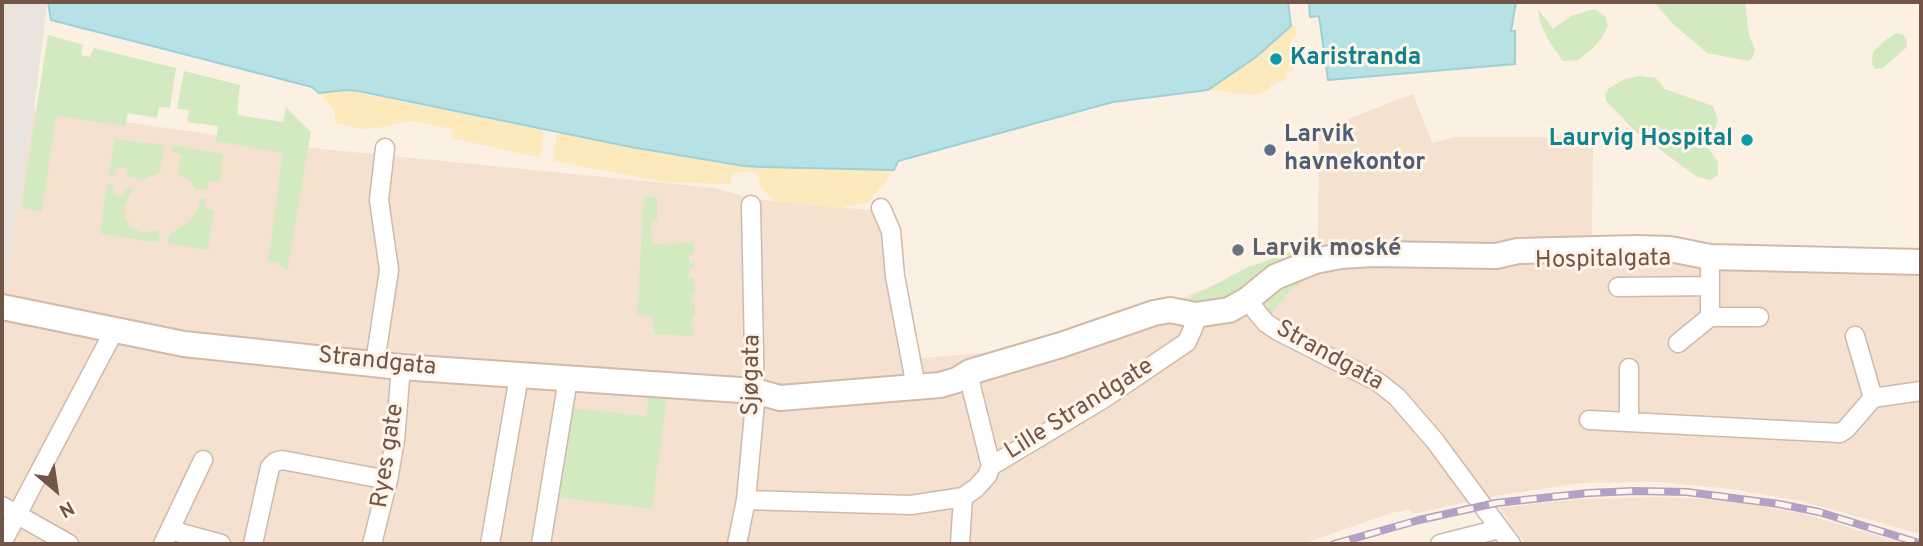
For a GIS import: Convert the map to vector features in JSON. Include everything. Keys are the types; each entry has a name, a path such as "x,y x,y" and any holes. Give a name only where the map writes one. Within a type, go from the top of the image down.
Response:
{"main road":[{"name":"Hospitalgata","path":"1248,300 1275,277 1324,258 1373,254 1496,256 1517,262 1567,263 1671,262 1710,257 1921,262"},
{"name":"Strandgata","path":"2,307 184,344 401,367 755,391 780,398 915,379 940,385 957,380 970,372 1154,313 1170,310 1195,315 1229,310 1248,300"}],"street":[{"path":"375,363 388,270 379,200 384,148"},
{"name":"Sjøgata","path":"737,544 746,500 755,391 751,205"},
{"path":"881,208 891,231 895,276 915,379"},
{"path":"1710,257 1710,317"},
{"name":"Hospitalgata","path":"1618,287 1710,286"},
{"name":"Strandgata","path":"1248,300 1266,323 1278,331 1378,382 1398,397 1436,441 1511,544"},
{"name":"Lille Strandgate","path":"962,497 976,488 987,476 991,466 1103,399 1186,342 1194,326 1195,315"},
{"path":"1678,343 1710,317 1759,317"},
{"path":"2,543 9,510 114,331"},
{"path":"1855,336 1873,398"},
{"name":"Ryes gate","path":"372,544 395,440 401,367"},
{"path":"1629,368 1629,422"},
{"path":"970,372 991,466"},
{"path":"490,544 519,376"},
{"path":"541,544 568,379"},
{"path":"1589,420 1840,433 1873,398 1921,391"},
{"path":"203,460 166,537 221,544"},
{"path":"253,544 270,467 275,462 282,460 388,480"},
{"path":"746,500 911,505 962,497 960,544"},
{"path":"9,510 69,544"},
{"path":"1440,544 1499,529"}],"shaded area":[{"path":"2,2 47,3 34,109 4,289 2,289"},
{"path":"1413,94 1432,143 1456,137 1582,137 1593,145 1592,237 1882,251 1921,249 1921,534 1801,501 1731,489 1659,482 1581,483 1494,496 1413,514 1410,509 1302,544 2,544 2,289 34,109 292,146 714,188 755,199 878,211 900,360 983,353 1182,298 1318,243 1319,130"},
{"path":"1659,497 1728,500 1804,514 1905,544 1525,544 1499,508 1580,499"}],"green space":[{"path":"1654,2 1745,2 1749,36 1755,49 1753,57 1748,61 1707,53 1672,23"},
{"path":"1538,9 1553,29 1571,16 1595,9 1605,16 1608,26 1591,50 1578,60 1563,61 1547,38"},
{"path":"1896,33 1906,38 1907,47 1883,68 1875,69 1872,64 1873,52"},
{"path":"48,35 83,45 81,55 90,57 94,48 176,68 170,108 159,107 157,118 128,113 125,126 56,116 42,212 21,208"},
{"path":"184,71 240,85 237,115 283,122 286,107 311,132 287,271 277,262 268,262 283,153 216,141 218,126 187,122 189,110 177,109"},
{"path":"1640,76 1656,78 1665,89 1713,106 1718,120 1708,148 1718,162 1718,175 1710,180 1696,176 1636,132 1606,101 1605,95 1609,88 1625,79"},
{"path":"115,139 164,145 160,172 144,180 126,177 127,168 116,167 115,176 109,176"},
{"path":"172,145 221,154 220,182 209,181 207,190 195,189 190,180 178,174 181,154 172,152"},
{"path":"107,184 114,185 113,195 124,196 125,187 134,188 124,205 125,216 130,227 136,230 144,233 160,230 158,243 100,233"},
{"path":"644,197 657,197 657,221 651,221 652,244 694,243 694,254 689,255 689,263 694,263 694,268 689,269 689,278 694,278 695,294 691,294 692,303 695,303 695,316 692,317 693,336 654,334 653,316 637,315"},
{"path":"201,198 206,198 205,209 214,210 208,250 168,244 169,235 192,219"},
{"path":"1297,250 1307,255 1232,300 1190,303 1186,300 1248,267"},
{"path":"1311,276 1292,289 1270,315 1266,298 1275,287"},
{"path":"649,394 667,396 652,509 555,497 570,408 646,416"}],"sand":[{"name":"Karistranda","path":"1291,26 1296,26 1297,34 1292,37 1291,42 1292,50 1299,61 1292,71 1286,74 1286,80 1254,95 1208,90 1256,57"},
{"path":"345,90 543,130 540,158 452,138 453,129 409,121 362,129 335,123 334,110 319,93"},
{"path":"557,133 744,166 894,170 868,203 835,208 774,201 760,185 759,175 755,172 738,172 732,176 731,184 664,182 553,161"}],"water":[{"path":"48,2 1288,2 1291,26 1256,57 1208,90 1113,102 898,161 894,170 744,166 631,147 358,91 319,93 312,87 51,20"},
{"path":"1309,2 1516,2 1511,31 1515,31 1515,64 1328,80 1319,16 1310,17"}],"railway":[{"path":"1334,544 1419,520 1496,503 1634,491 1687,492 1779,504 1819,512 1919,543"}],"place":[{"name":"Karistranda","path":"1276,59"},
{"name":"Laurvig Hospital","path":"1747,140"},
{"name":"Larvik havnekontor","path":"1270,150"},
{"name":"Larvik moské","path":"1238,250"}]}
